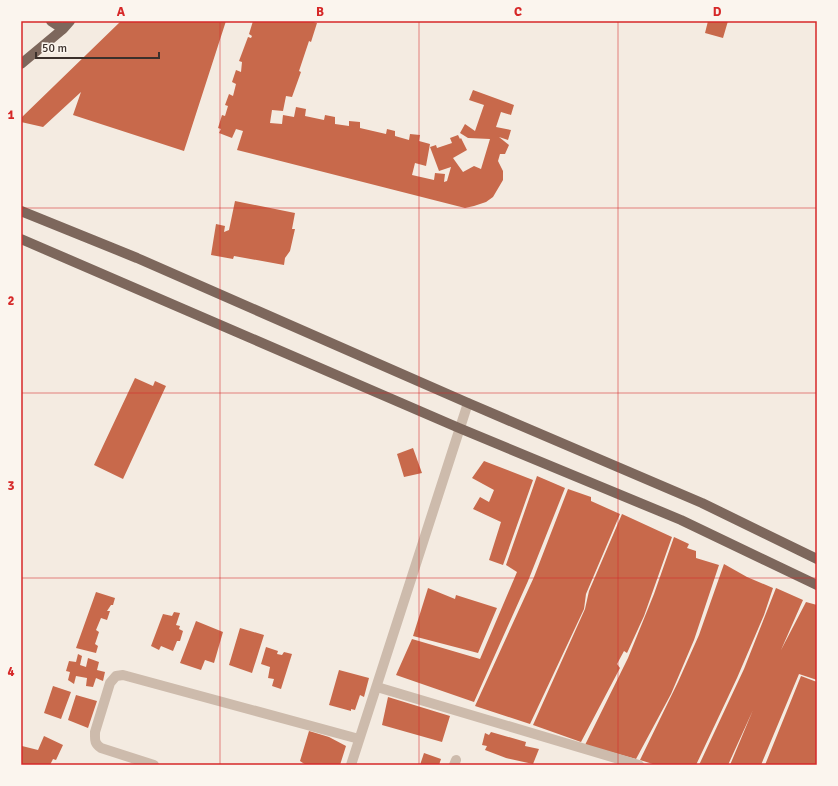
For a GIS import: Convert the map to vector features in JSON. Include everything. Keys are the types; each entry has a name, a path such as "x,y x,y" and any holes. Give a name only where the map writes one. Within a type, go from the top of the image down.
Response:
{"main road":[{"path":"51,21 67,25"},
{"path":"21,64 67,25"},
{"path":"21,211 137,258 468,403 702,503 817,559"},
{"path":"21,238 459,428 681,520 817,585"}],"street":[{"path":"351,765 468,403"},
{"path":"154,765 101,748 96,745 95,732 110,683 116,676 122,675 359,739"},
{"path":"377,687 639,765"}],"building":[{"path":"121,21 226,21 184,151 73,115 81,92 43,127 21,122 21,118"},
{"path":"253,21 310,21 317,23 311,42 309,41 299,71 301,72 292,97 286,96 283,111 272,110 270,123 282,124 283,115 294,117 296,107 306,109 305,116 324,120 325,115 335,117 335,124 349,126 349,121 360,122 360,128 386,134 387,129 395,131 395,136 409,140 410,134 420,135 419,141 430,144 426,166 415,163 412,175 434,180 435,173 445,174 444,182 447,181 451,167 439,171 430,147 436,145 437,148 452,143 450,138 458,135 467,150 453,158 463,172 474,166 481,169 490,139 468,138 460,133 465,124 475,131 484,105 469,100 473,90 514,105 511,115 501,112 496,127 511,130 508,140 499,137 509,145 505,154 500,154 498,161 503,171 503,180 493,197 486,202 465,208 237,150 243,131 236,129 232,138 219,133 221,129 218,128 222,115 225,116 228,106 225,105 229,94 233,96 236,84 232,82 236,70 241,72 242,62 239,61 248,37 251,38 252,36 249,34"},
{"path":"708,21 728,21 723,38 705,33"},
{"path":"235,201 295,213 292,229 295,229 290,251 285,258 284,265 234,256 233,259 211,255 216,224 225,226 224,232 229,230"},
{"path":"135,378 153,386 155,381 166,386 123,479 94,465"},
{"path":"413,448 422,473 404,477 397,454"},
{"path":"484,461 533,480 503,565 489,560 501,522 473,509 480,497 489,502 494,490 472,478"},
{"path":"537,476 565,488 528,581 474,702 396,675 412,639 480,659 517,572 506,565"},
{"path":"568,489 591,497 591,501 620,514 586,594 584,609 530,724 475,706 534,577"},
{"path":"622,514 672,537 644,616 627,653 624,651 617,664 620,668 581,742 533,725 585,609 589,591"},
{"path":"674,537 689,544 687,548 696,551 696,558 719,565 694,640 671,694 636,759 585,745 628,658 654,594"},
{"path":"724,564 747,577 773,588 764,615 737,678 696,765 656,765 640,760 699,635"},
{"path":"428,588 455,599 456,595 497,608 478,653 413,636"},
{"path":"776,588 803,600 781,650 806,602 817,605 817,680 799,674 761,765 730,765 753,710 728,765 699,765 744,669"},
{"path":"96,592 115,598 113,605 111,605 107,611 110,611 107,620 101,618 96,630 99,632 95,644 98,646 96,653 76,648"},
{"path":"174,612 180,613 176,625 180,626 179,629 183,631 180,641 177,641 173,651 161,646 159,650 151,646 163,614 172,616"},
{"path":"196,621 223,632 214,663 205,660 201,670 180,663"},
{"path":"240,628 264,635 252,673 229,665"},
{"path":"266,647 278,651 277,654 282,655 284,652 292,654 281,689 272,686 274,679 268,678 270,667 261,664"},
{"path":"78,654 82,656 80,665 86,667 88,658 99,662 97,670 105,672 103,681 96,678 93,687 86,686 87,678 76,676 74,684 68,680 70,672 66,671 69,661 76,662"},
{"path":"339,670 369,678 364,697 360,695 355,710 351,709 351,711 329,705"},
{"path":"801,676 817,682 817,765 765,765"},
{"path":"53,686 71,692 61,719 44,713"},
{"path":"76,695 97,701 88,728 68,720"},
{"path":"388,697 450,716 442,742 382,725"},
{"path":"309,731 329,737 346,746 340,765 306,765 300,761"},
{"path":"491,732 526,742 525,746 539,749 533,764 506,758 485,750 487,746 482,745 485,733 489,735"},
{"path":"44,736 63,745 56,760 53,759 50,765 21,765 22,746 38,750"},
{"path":"424,753 441,759 439,765 420,765"}]}
